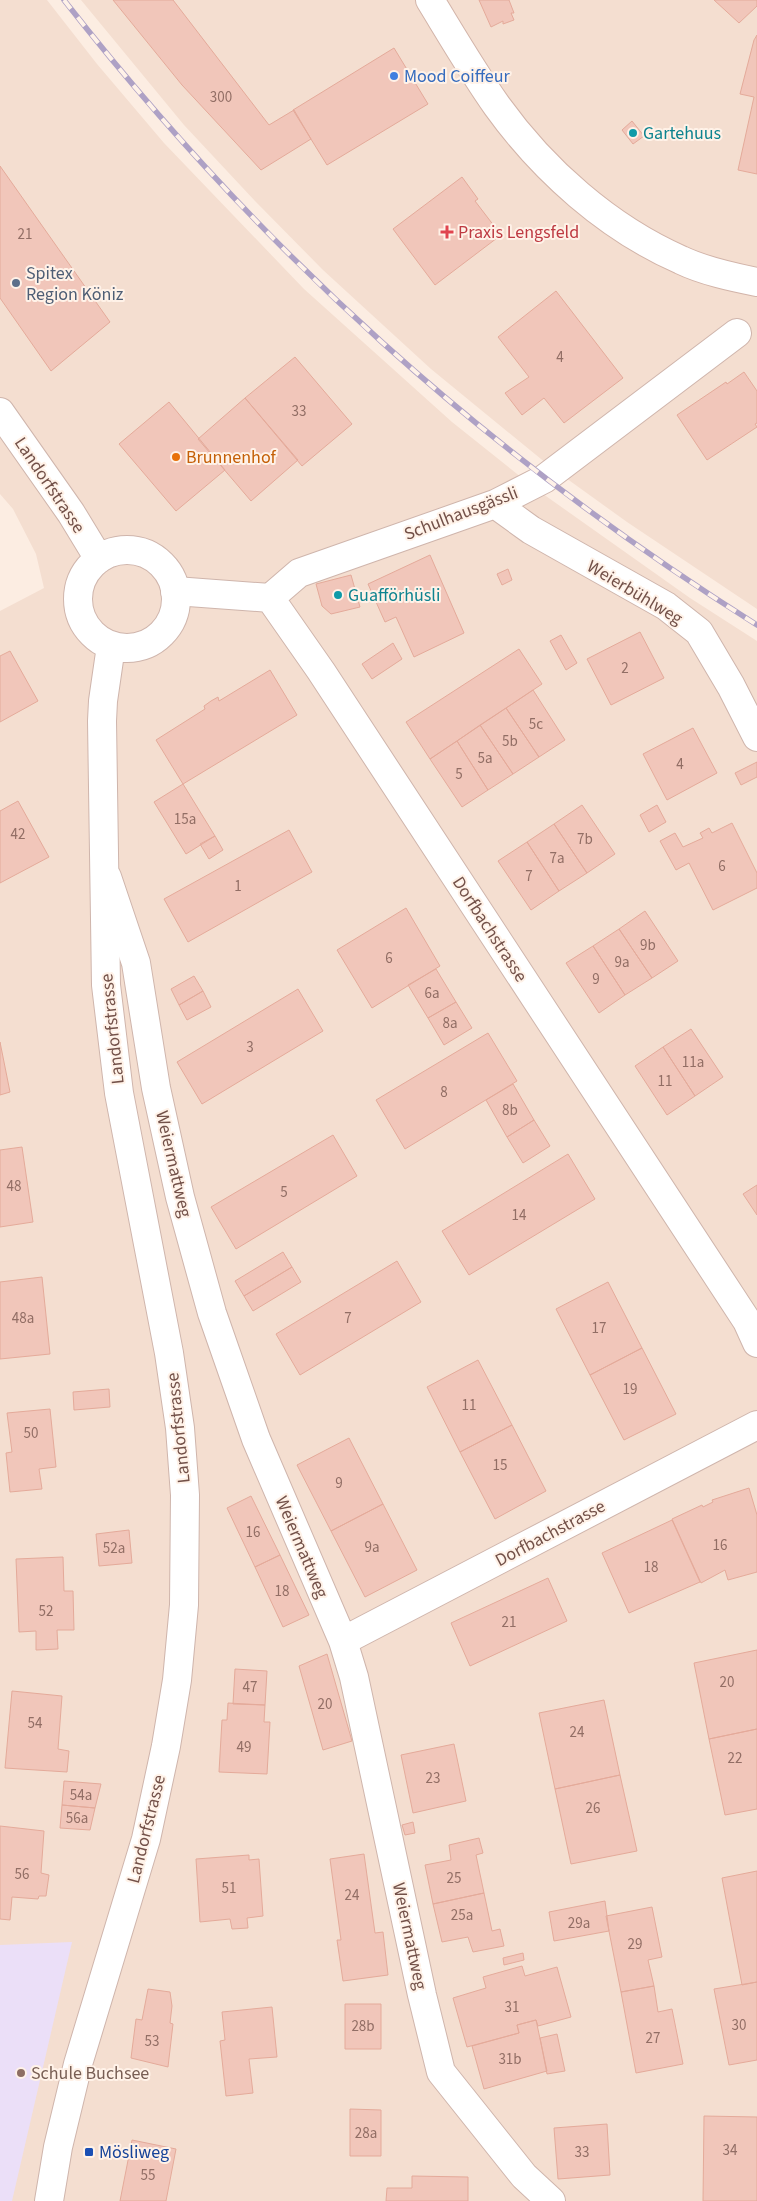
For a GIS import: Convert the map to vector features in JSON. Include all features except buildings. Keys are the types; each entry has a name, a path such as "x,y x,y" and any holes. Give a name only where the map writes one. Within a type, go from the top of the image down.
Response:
{"street":[{"path":"430,0 498,107 533,150 561,179 603,214 642,241 682,261 757,282"},
{"name":"Schulhausgässli","path":"270,598 299,573 495,504 544,478 564,465 737,333"},
{"name":"Landorfstrasse","path":"0,412 71,514 99,559"},
{"name":"Weierbühlweg","path":"495,504 531,530 666,606 699,632 731,686 757,737"},
{"path":"130,550 146,554 160,563 170,576 175,591 176,606 172,620 164,632 153,641 139,647 125,649 111,646 97,638 87,628 80,614 78,598 80,583 88,570 99,559 114,552 130,550"},
{"path":"175,591 270,598"},
{"name":"Dorfbachstrasse","path":"270,598 321,671 747,1321 757,1343"},
{"name":"Landorfstrasse","path":"49,2201 58,2147 78,2064 148,1829 172,1708 184,1605 185,1494 180,1428 169,1353 119,1093 106,985 102,701 111,646"},
{"name":"Weiermattweg","path":"103,864 136,963 156,1088 180,1198 212,1313 256,1439 343,1641 354,1677 422,1994 441,2072 524,2176 551,2201"},
{"name":"Dorfbachstrasse","path":"343,1641 757,1425"}],"shaded area":[{"path":"0,0 47,0 97,64 164,143 304,289 452,422 536,489 690,598 757,641 757,2201 0,2201 0,611 44,588 36,554 13,509 0,494"},
{"path":"81,0 757,0 757,609 627,522 552,468 431,369 323,270 255,201 184,125"},
{"name":"Schule Buchsee","path":"72,1942 12,2201 0,2201 0,1945"}],"railway":[{"path":"64,0 139,92 217,180 298,263 383,343 471,419 562,491 657,559 757,625"}],"place":[{"name":"Mood Coiffeur","path":"394,76"},
{"name":"Gartehuus","path":"633,133"},
{"name":"Praxis Lengsfeld","path":"447,232"},
{"name":"Spitex Region Köniz","path":"16,283"},
{"name":"Brunnenhof","path":"176,457"},
{"name":"Guafförhüsli","path":"338,595"},
{"name":"Schule Buchsee","path":"21,2073"},
{"name":"Mösliweg","path":"89,2152"}]}
